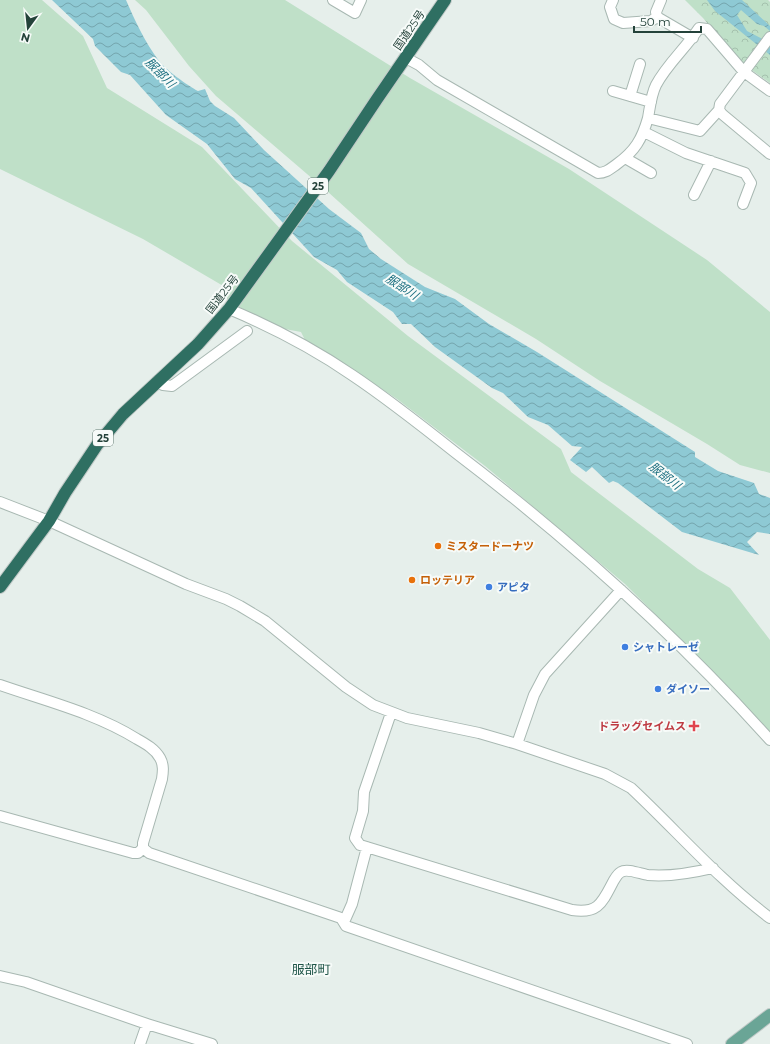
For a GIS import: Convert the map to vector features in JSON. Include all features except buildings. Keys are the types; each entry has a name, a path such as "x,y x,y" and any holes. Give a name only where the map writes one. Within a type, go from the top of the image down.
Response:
{"highway":[{"name":"国道25号","path":"0,587 49,521 65,493 97,445 123,414 198,344 230,309 329,171 376,99 445,0"}],"main road":[{"path":"732,1044 770,1015"}],"street":[{"path":"333,0 355,13 361,0"},
{"path":"613,0 610,7 614,18 623,23 651,20 656,17"},
{"path":"656,17 660,0"},
{"path":"656,17 693,38"},
{"path":"404,60 419,65 437,80 598,173 608,171 625,158 636,146 644,132 656,86 663,74 693,38 699,28 707,29 744,72 770,91"},
{"path":"648,118 700,131 719,110 720,104 770,37"},
{"path":"630,96 640,64"},
{"path":"613,92 651,102"},
{"path":"719,110 770,154"},
{"path":"644,132 686,153 745,173 751,183 743,204"},
{"path":"625,158 651,173"},
{"path":"694,195 711,161"},
{"path":"230,309 296,341 366,384 506,491 622,590 687,653 770,740"},
{"path":"157,381 162,385 172,386 247,331"},
{"path":"0,502 49,521 186,584 226,599 240,606 269,624 351,691 373,705 419,721 479,733 517,744 604,774 631,788 713,868 755,907 770,918"},
{"path":"517,744 534,695 545,674 622,590"},
{"path":"0,685 104,720 154,751 162,763 163,771 143,843 143,848 138,853 133,853 0,816"},
{"path":"391,712 364,792 363,811 355,838 360,845 564,908 581,911 591,910 602,902 621,872 625,871 659,875 689,873 713,868"},
{"path":"143,848 149,853 341,918 346,926 687,1044"},
{"path":"344,922 352,904 367,848"},
{"path":"1,978 26,982 147,1024 212,1044"},
{"path":"140,1044 147,1024"}],"green space":[{"path":"0,0 42,0 83,36 107,88 202,147 292,241 408,336 561,449 571,472 698,569 730,588 770,640 770,733 688,647 625,584 485,466 397,399 305,340 301,332 285,329 241,308 226,298 225,287 143,239 0,169"},
{"path":"135,0 285,0 410,78 569,169 707,260 770,312 770,473 740,465 600,381 536,339 408,264 328,192 216,96 189,66 146,10"},
{"path":"685,0 768,0 770,2 770,83 739,61 703,18"}],"water":[{"name":"服部川","path":"52,0 126,0 145,39 159,61 177,77 194,89 198,91 205,89 210,101 215,106 234,118 264,150 329,209 361,233 369,249 381,259 425,287 455,299 489,324 537,352 695,452 695,457 718,471 754,483 759,494 770,498 770,534 757,532 747,542 759,555 682,532 618,483 613,481 609,483 592,467 586,472 570,460 582,447 572,446 548,425 528,417 503,393 492,388 435,347 411,324 402,324 393,312 347,282 337,270 314,257 251,188 235,179 207,144 166,115 130,75 121,72 95,46 93,39"},
{"path":"707,0 742,0 770,26 770,31 764,26 757,24 741,10 737,15 747,31 770,43 770,55 715,11"}],"place":[{"name":"ミスタードーナツ","path":"438,546"},
{"name":"ロッテリア","path":"412,580"},
{"name":"アピタ","path":"489,587"},
{"name":"シャトレーゼ","path":"625,647"},
{"name":"ダイソー","path":"658,689"},
{"name":"ドラッグセイムス","path":"694,726"}],"district":[{"name":"服部町","path":"311,969"}]}
